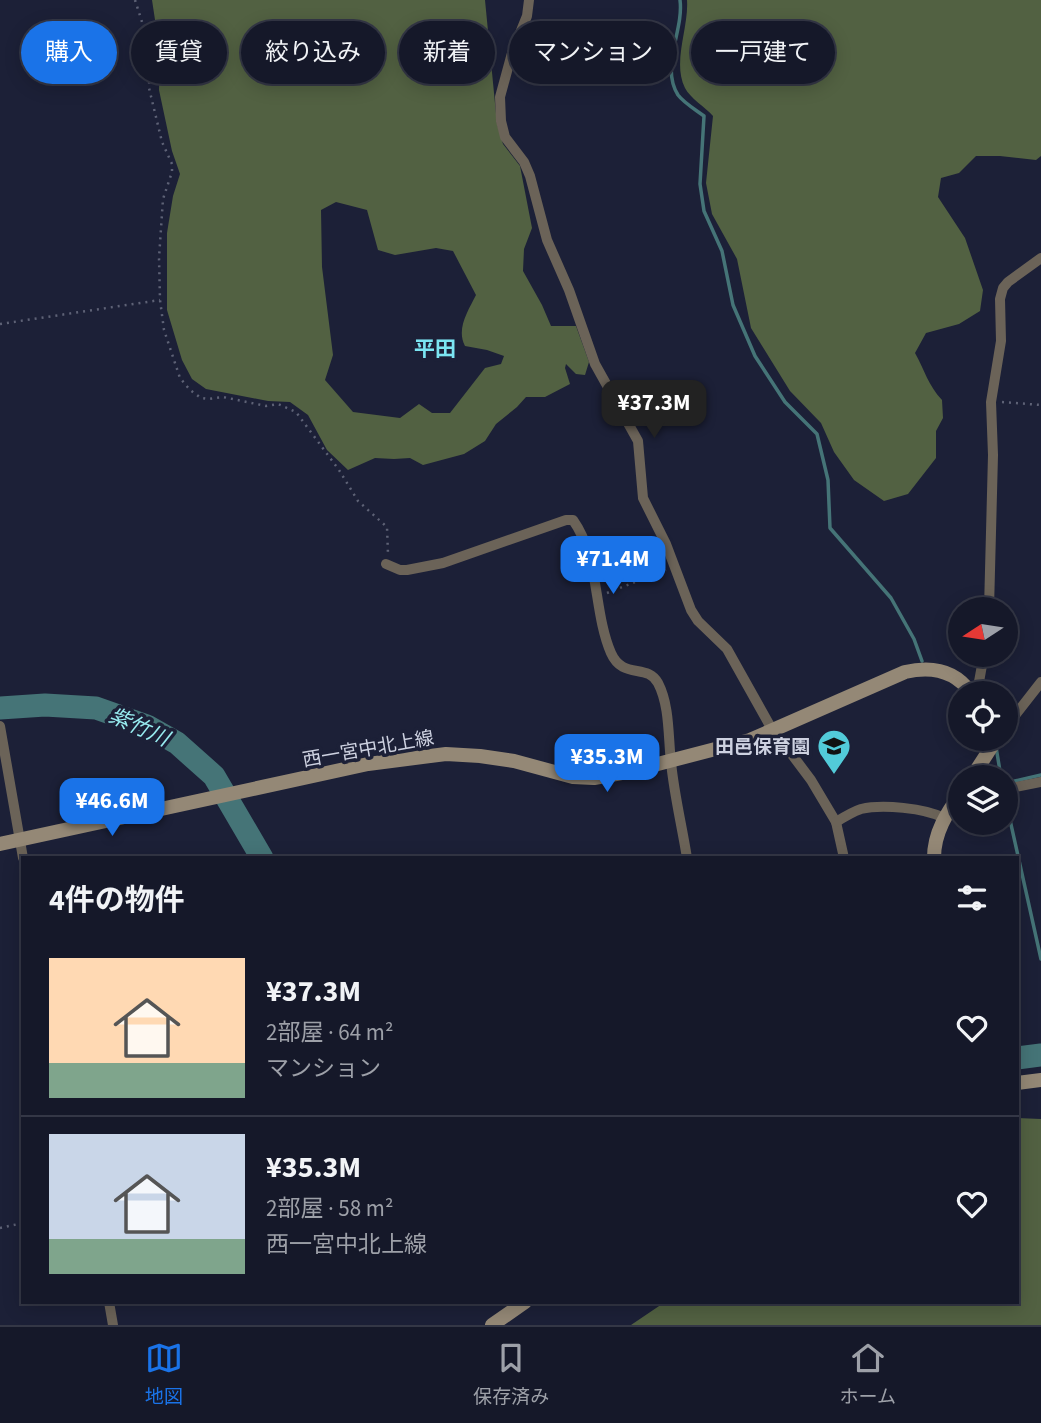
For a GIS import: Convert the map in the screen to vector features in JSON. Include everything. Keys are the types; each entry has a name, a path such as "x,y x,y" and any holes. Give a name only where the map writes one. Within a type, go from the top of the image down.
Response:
{"main road":[{"name":"西一宮中北上線","path":"0,844 368,764 446,754 514,761 573,777 594,778 750,740 905,672 919,669 945,672 961,681"},
{"path":"934,856 937,836 948,812"},
{"path":"1019,1083 1041,1080"},
{"path":"492,1325 522,1304"}],"street":[{"path":"529,0 527,16 512,53 500,97 505,137 524,162 530,176 551,253 569,290 595,364 638,441 643,498 675,567 691,610 698,621 727,649 774,730 811,780 836,822 844,856"},
{"path":"989,597 993,454 991,401 1000,341 1000,299 1003,288 1041,258"},
{"path":"386,564 407,570 443,563 566,520 573,520 586,545 611,653 626,670 649,673 659,685 687,856"},
{"path":"1018,712 1041,682"},
{"path":"0,726 22,856"},
{"path":"1018,787 1041,782"},
{"path":"836,822 858,810 869,808 927,811 944,818"},
{"path":"109,1304 113,1325"}],"path":[{"path":"135,0 150,47 149,88 162,142 173,172 160,216 160,300 164,330 180,378 201,398 223,397 266,406 278,404 296,412 339,470 358,501 387,527 389,546 386,564"},
{"path":"0,324 160,300"},
{"path":"991,401 1041,405"},
{"path":"597,596 675,567"},
{"path":"0,1228 21,1223"}],"green space":[{"path":"152,0 485,0 487,21 399,21 399,84 493,84 497,124 503,144 520,166 532,228 524,249 523,271 551,326 576,326 589,362 585,375 576,374 566,364 570,384 545,397 526,397 496,424 485,441 464,454 423,465 410,458 375,458 348,470 327,450 308,415 290,402 268,401 206,389 192,379 182,360 167,310 167,233 173,196 180,174 172,151 159,84 227,84 227,21 155,21","holes":["336,202 367,210 378,250 395,255 436,248 453,251 476,295 462,327 465,346 504,356 501,364 485,368 450,413 432,413 419,404 400,418 353,412 325,380 333,355 322,267 321,210"]},
{"path":"687,0 1041,0 1041,156 1036,160 976,156 959,173 941,178 938,197 965,238 983,290 980,311 959,324 926,333 915,353 942,400 943,418 936,431 936,458 908,494 884,501 854,480 834,452 821,423 790,391 751,328 737,259 712,214 706,183 713,116 687,92 681,78 680,56"},
{"path":"1019,1118 1041,1119 1041,1325 631,1325 662,1304 1019,1304"}],"waterway":[{"path":"680,0 679,24 672,60 673,84 678,95 704,116 700,184 704,211 722,251 733,305 755,356 785,402 817,434 828,480 830,528 891,598 914,639 922,661"},
{"name":"紫竹川","path":"0,708 45,705 96,708 147,726 177,743 214,776 261,856"},
{"path":"997,751 999,765"},
{"path":"1018,780 1041,775"},
{"path":"1013,835 1018,856"},
{"path":"1019,860 1041,959"},
{"name":"紫竹川","path":"1019,1058 1041,1055"}],"place":[{"name":"田邑保育園","path":"834,776"}],"district":[{"name":"平田","path":"435,349"}]}
